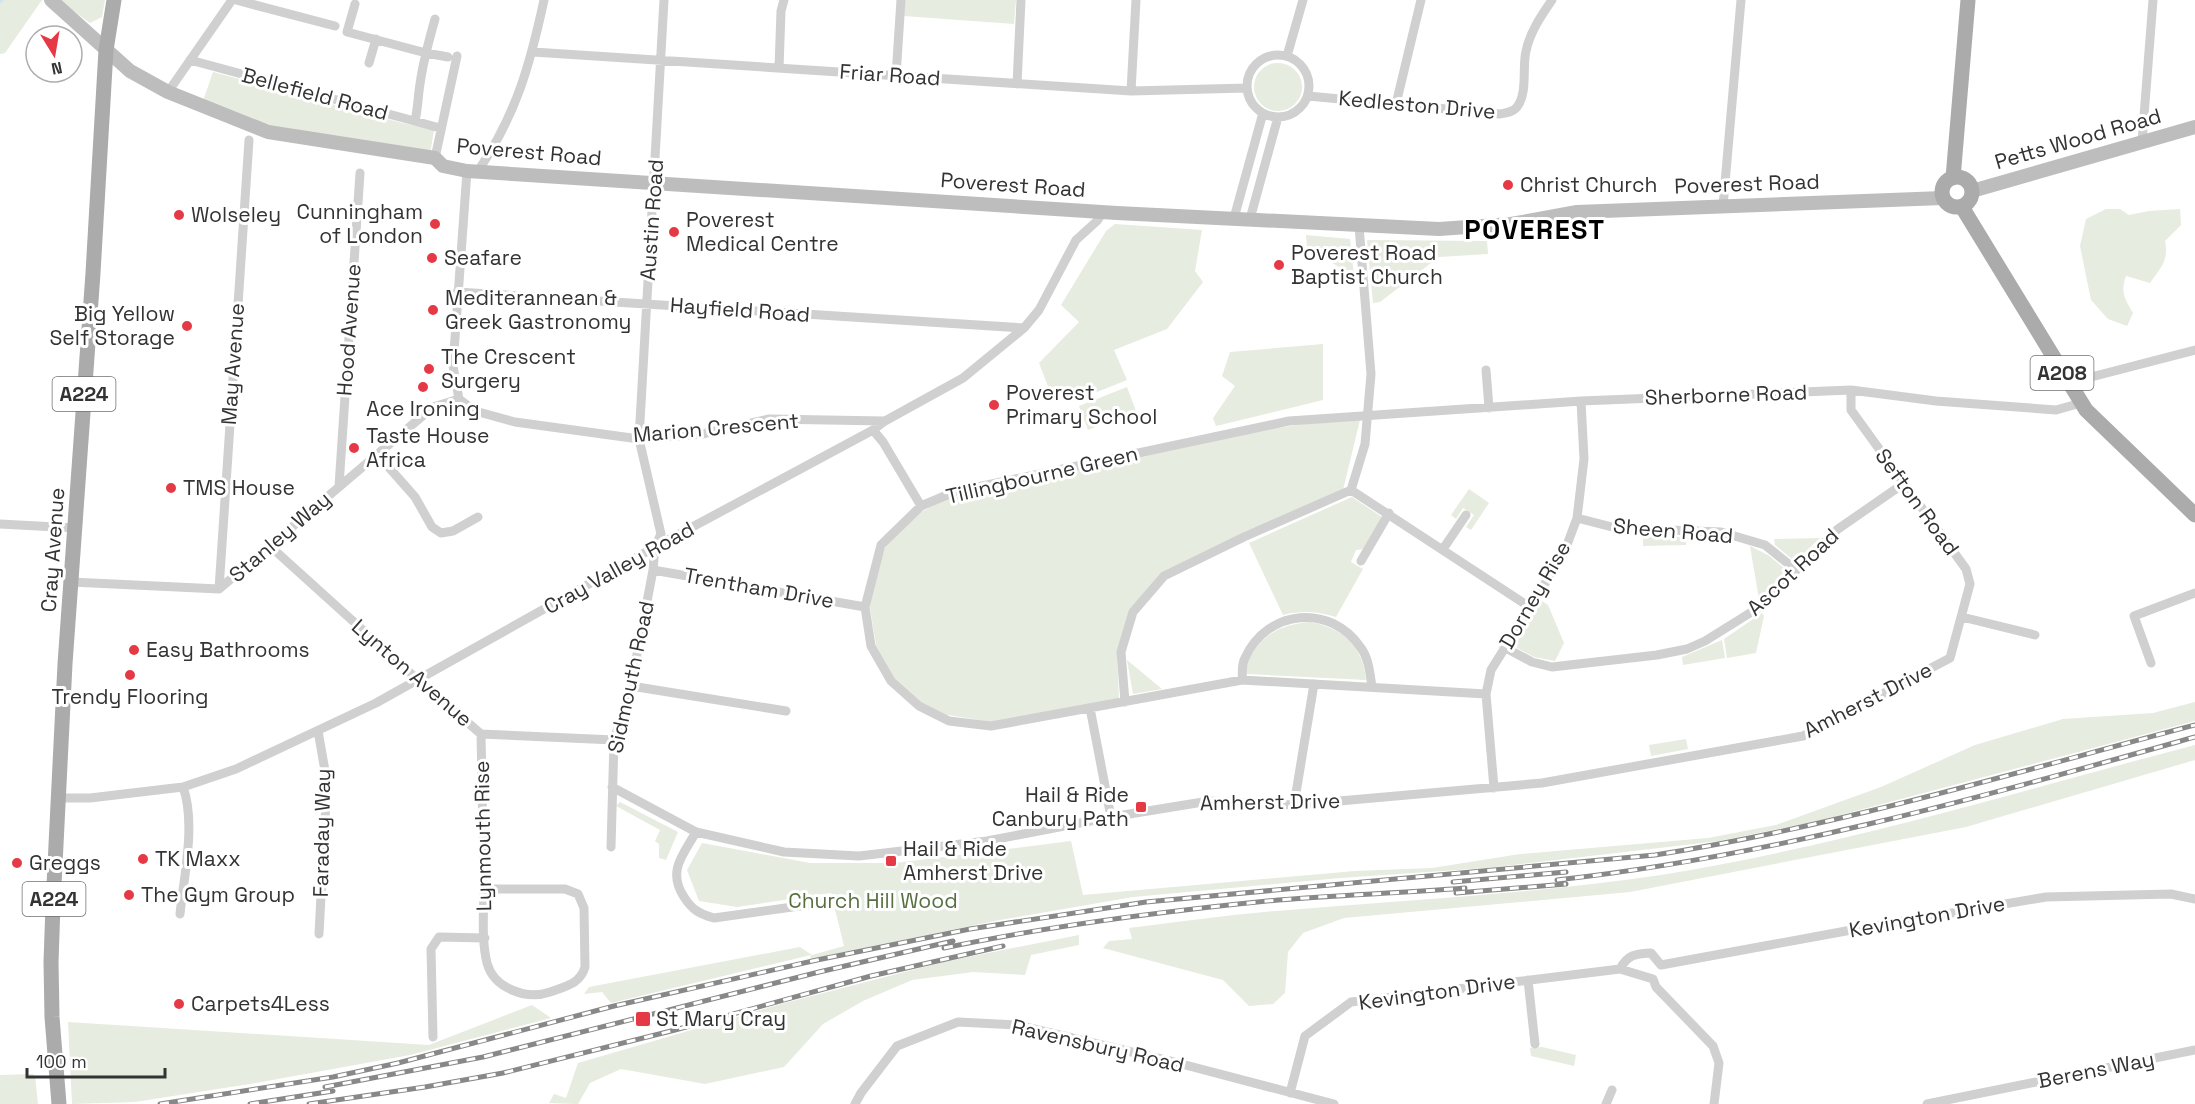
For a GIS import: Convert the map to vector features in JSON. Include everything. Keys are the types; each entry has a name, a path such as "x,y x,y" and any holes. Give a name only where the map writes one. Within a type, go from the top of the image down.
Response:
{"main road":[{"name":"Cray Avenue","path":"59,1104 52,1028 51,966 59,798 106,50 114,0"},
{"path":"1953,177 1968,0"},
{"path":"1953,177 1964,178 1972,190 1970,201 1962,207 1951,206 1943,198 1943,187 1953,177"},
{"name":"A208","path":"1962,207 2086,410 2195,514"}],"street":[{"name":"Poverest Road","path":"51,0 130,71 168,92 268,132 435,158 443,166 472,171 1103,212 1439,229 1510,224 1577,212 1943,198"},
{"path":"168,92 234,0 335,27"},
{"path":"459,399 453,366 457,292 472,171 516,105 533,52 544,0"},
{"name":"Austin Road","path":"639,439 664,0"},
{"path":"779,68 784,0"},
{"path":"896,75 901,0"},
{"path":"1017,84 1022,0"},
{"path":"1131,91 1136,0"},
{"path":"1287,56 1303,0"},
{"path":"1396,104 1421,0"},
{"name":"Kedleston Drive","path":"1308,96 1500,114 1510,112 1517,108 1522,96 1525,52 1533,28 1552,0"},
{"path":"1724,206 1741,0"},
{"path":"2142,142 2152,0"},
{"path":"355,3 347,32 426,53 452,56 435,158"},
{"path":"415,121 420,102 420,86 426,53 435,19"},
{"path":"369,63 376,39"},
{"name":"Friar Road","path":"533,52 1131,91 1247,88"},
{"path":"1277,55 1287,56 1303,67 1310,86 1304,105 1297,111 1278,117 1263,113 1254,107 1247,88 1248,78 1258,61 1277,55"},
{"name":"Bellefield Road","path":"190,60 440,128"},
{"path":"1234,218 1263,113"},
{"path":"1250,219 1278,117"},
{"name":"Petts Wood Road","path":"1972,190 2195,127"},
{"name":"May Avenue","path":"219,589 249,140"},
{"name":"Hood Avenue","path":"339,486 360,173"},
{"name":"Cray Valley Road","path":"59,798 90,798 183,787 236,769 376,703 655,547 873,430 963,378 1024,328 1039,310 1076,240 1097,221 1103,212"},
{"path":"1125,702 1121,652 1133,612 1164,576 1244,537 1351,490 1365,444 1371,374 1359,226"},
{"name":"Hayfield Road","path":"457,292 1024,328"},
{"path":"2068,383 2195,350"},
{"path":"1486,370 1489,408"},
{"name":"Sherborne Road","path":"1369,415 1581,401 1851,390 1935,401 2056,410 2081,403"},
{"name":"Sefton Road","path":"1851,390 1851,410 1966,569 1970,584 1962,617"},
{"name":"Stanley Way","path":"71,582 219,589 434,407 459,399"},
{"name":"Marion Crescent","path":"459,399 475,411 515,422 639,439 702,434 769,419 885,422"},
{"name":"Dorney Rise","path":"1494,788 1486,694 1491,670 1564,553 1577,518 1584,459 1581,401"},
{"name":"Tillingbourne Green","path":"1369,415 1288,421 1225,433 954,492 921,506 881,545 865,607 872,646 891,681 919,706 949,721 991,726 1242,680 1486,694"},
{"path":"873,430 883,442 921,506"},
{"name":"Sidmouth Road","path":"611,847 614,741 631,686 653,570 655,547 661,534 639,439"},
{"path":"378,455 415,497 432,526 441,533 453,531 478,517"},
{"name":"Ascot Road","path":"1504,647 1532,662 1552,667 1657,655 1687,649 1722,632 1758,608 1838,529 1904,484"},
{"path":"1351,490 1531,608"},
{"path":"1361,561 1389,513"},
{"path":"1443,549 1466,514"},
{"name":"Sheen Road","path":"1577,518 1616,528 1721,532 1765,545 1796,570"},
{"path":"0,524 75,528"},
{"name":"Lynton Avenue","path":"271,547 481,734 614,741"},
{"name":"Trentham Drive","path":"653,570 865,607"},
{"path":"2151,663 2134,616 2195,593"},
{"path":"1242,680 1244,659 1259,636 1284,620 1310,617 1335,624 1350,634 1362,649 1369,667 1372,687"},
{"path":"1962,617 2035,635"},
{"name":"Amherst Drive","path":"612,787 696,832 784,852 859,856 987,841 1209,801 1294,805 1542,783 1803,736 1950,658 1962,617"},
{"path":"1294,805 1314,684"},
{"path":"631,686 786,711"},
{"path":"1090,708 1111,817"},
{"name":"Faraday Way","path":"318,731 327,782 319,934"},
{"name":"Lynmouth Rise","path":"481,734 485,938"},
{"path":"180,914 188,813 188,802 183,787"},
{"path":"696,832 675,874 678,888 689,906 698,913 714,918 821,903"},
{"path":"433,1037 431,950 439,937 485,938 487,965 498,980 514,991 528,996 544,994 576,982 582,976 585,967 584,908 578,894 565,889 484,889"},
{"name":"Kevington Drive","path":"1290,1093 1305,1036 1351,1002 1620,969 1631,955 1651,953 1661,965 2046,897 2171,894 2195,899"},
{"path":"1653,979 1661,965"},
{"path":"1620,969 1653,979"},
{"path":"1653,979 1656,987 1713,1046 1719,1063 1714,1104"},
{"path":"1528,980 1535,1044"},
{"name":"Ravensbury Road","path":"855,1104 897,1046 958,1022 1017,1025 1174,1062 1334,1104"},
{"name":"Berens Way","path":"1927,1104 2195,1050"},
{"path":"1606,1104 1612,1090"}],"green space":[{"path":"0,0 42,0 5,53 0,54"},
{"path":"58,0 105,0 102,17 90,23"},
{"path":"905,0 1016,0 1014,24 904,16"},
{"path":"1278,63 1295,70 1302,87 1295,104 1278,111 1261,104 1254,87 1261,70"},
{"path":"213,72 434,130 430,154 259,125 203,101"},
{"path":"2106,209 2120,209 2129,215 2180,209 2181,225 2165,241 2165,259 2150,283 2126,276 2123,287 2124,295 2133,313 2127,326 2108,319 2091,300 2080,246 2086,219"},
{"path":"1115,224 1202,230 1195,271 1203,282 1167,329 1114,350 1127,380 1077,400 1071,388 1051,394 1039,363 1079,322 1061,305 1106,231"},
{"path":"1306,235 1350,239 1354,276 1307,248"},
{"path":"1367,240 1487,241 1488,254 1439,257 1380,302 1373,303"},
{"path":"1323,344 1323,400 1216,426 1213,418 1235,386 1222,376 1230,352"},
{"path":"1127,387 1136,411 1088,430 1079,406"},
{"path":"1360,420 1343,490 1159,575 1131,608 1117,651 1119,700 992,722 942,714 918,701 894,678 876,645 869,601 885,548 912,517 948,497 1240,434 1310,423"},
{"path":"1469,489 1489,503 1471,530 1466,527 1474,515 1463,508 1456,519 1451,515"},
{"path":"1352,497 1382,517 1365,549 1356,550 1351,562 1363,569 1336,617 1310,612 1283,615 1249,543"},
{"path":"1643,537 1686,537 1686,545 1643,546"},
{"path":"1820,538 1798,559 1792,559 1775,545 1774,539"},
{"path":"1750,546 1768,555 1784,568 1784,573 1759,599"},
{"path":"1542,601 1548,605 1564,643 1555,661 1534,657 1517,648 1516,641"},
{"path":"1762,613 1764,616 1756,653 1727,658 1724,639"},
{"path":"1310,622 1341,634 1356,648 1361,657 1366,680 1247,674 1246,668 1249,660 1264,639 1285,627"},
{"path":"1722,640 1725,658 1683,665 1682,657"},
{"path":"1127,660 1162,689 1133,694"},
{"name":"Church Hill Wood","path":"2195,702 2195,721 1822,820 1719,841 1487,868 1340,878 1133,897 1000,920 810,959 811,955 611,1003 602,992 584,994 589,987 800,947 812,955 844,946 831,893 737,907 699,901 687,870 702,843 810,863 895,863 1071,841 1083,895 1355,871 1432,868 1520,854 1708,838 1776,825 1881,787 1975,745 2063,719 2153,713"},
{"path":"1686,739 1688,749 1651,756 1649,745"},
{"path":"2195,745 2195,760 1966,827 1630,892 1344,918 1303,933 1288,952 1285,993 1273,1004 1249,1006 1223,980 1103,948 1109,941 1132,939 1129,928 1258,913 1613,882 1729,863 1863,833"},
{"path":"620,802 678,832 666,860 659,858 659,844 655,841 660,830 616,806"},
{"path":"1079,935 1079,945 1031,955 1025,975 973,972 912,980 863,1001 823,1024 784,1067 705,1084 621,1069 590,1083 578,1104 549,1103 554,1094 566,1098 578,1063 781,1004 943,962"},
{"path":"532,1005 551,1018 410,1055 135,1102 72,1104 68,1022 429,1045"},
{"path":"1542,1047 1576,1055 1574,1066 1531,1056 1530,1048"},
{"path":"33,1074 38,1104 0,1104 0,1075"}],"railway":[{"path":"160,1104 333,1077 398,1063 614,1006 817,960 970,929 1146,902 1655,855 1724,843 1860,814 2195,725"},
{"path":"1557,880 1719,856 1799,840 1958,802 2195,737"},
{"path":"1453,882 1566,872"},
{"path":"1456,893 1566,884"},
{"path":"944,948 1068,926 1194,909 1278,900 1465,888"},
{"path":"325,1087 483,1057 819,972 953,941"},
{"path":"309,1104 503,1073 675,1030 871,976 1003,946"},
{"path":"250,1104 333,1091"}],"place":[{"name":"Christ Church","path":"1508,185"},
{"name":"Wolseley","path":"179,215"},
{"name":"Cunningham of London","path":"435,224"},
{"name":"Poverest Medical Centre","path":"674,232"},
{"name":"Seafare","path":"432,258"},
{"name":"Poverest Road Baptist Church","path":"1279,265"},
{"name":"Mediterannean & Greek Gastronomy","path":"433,310"},
{"name":"Big Yellow Self Storage","path":"187,326"},
{"name":"The Crescent Surgery","path":"429,369"},
{"name":"Ace Ironing","path":"423,387"},
{"name":"Poverest Primary School","path":"994,405"},
{"name":"Taste House Africa","path":"354,448"},
{"name":"TMS House","path":"171,488"},
{"name":"Easy Bathrooms","path":"134,650"},
{"name":"Trendy Flooring","path":"130,675"},
{"name":"Hail & Ride Canbury Path","path":"1141,807"},
{"name":"TK Maxx","path":"143,859"},
{"name":"Hail & Ride Amherst Drive","path":"891,861"},
{"name":"Greggs","path":"17,863"},
{"name":"The Gym Group","path":"129,895"},
{"name":"Carpets4Less","path":"179,1004"},
{"name":"St Mary Cray","path":"643,1019"}],"district":[{"name":"POVEREST","path":"1535,230"}]}
